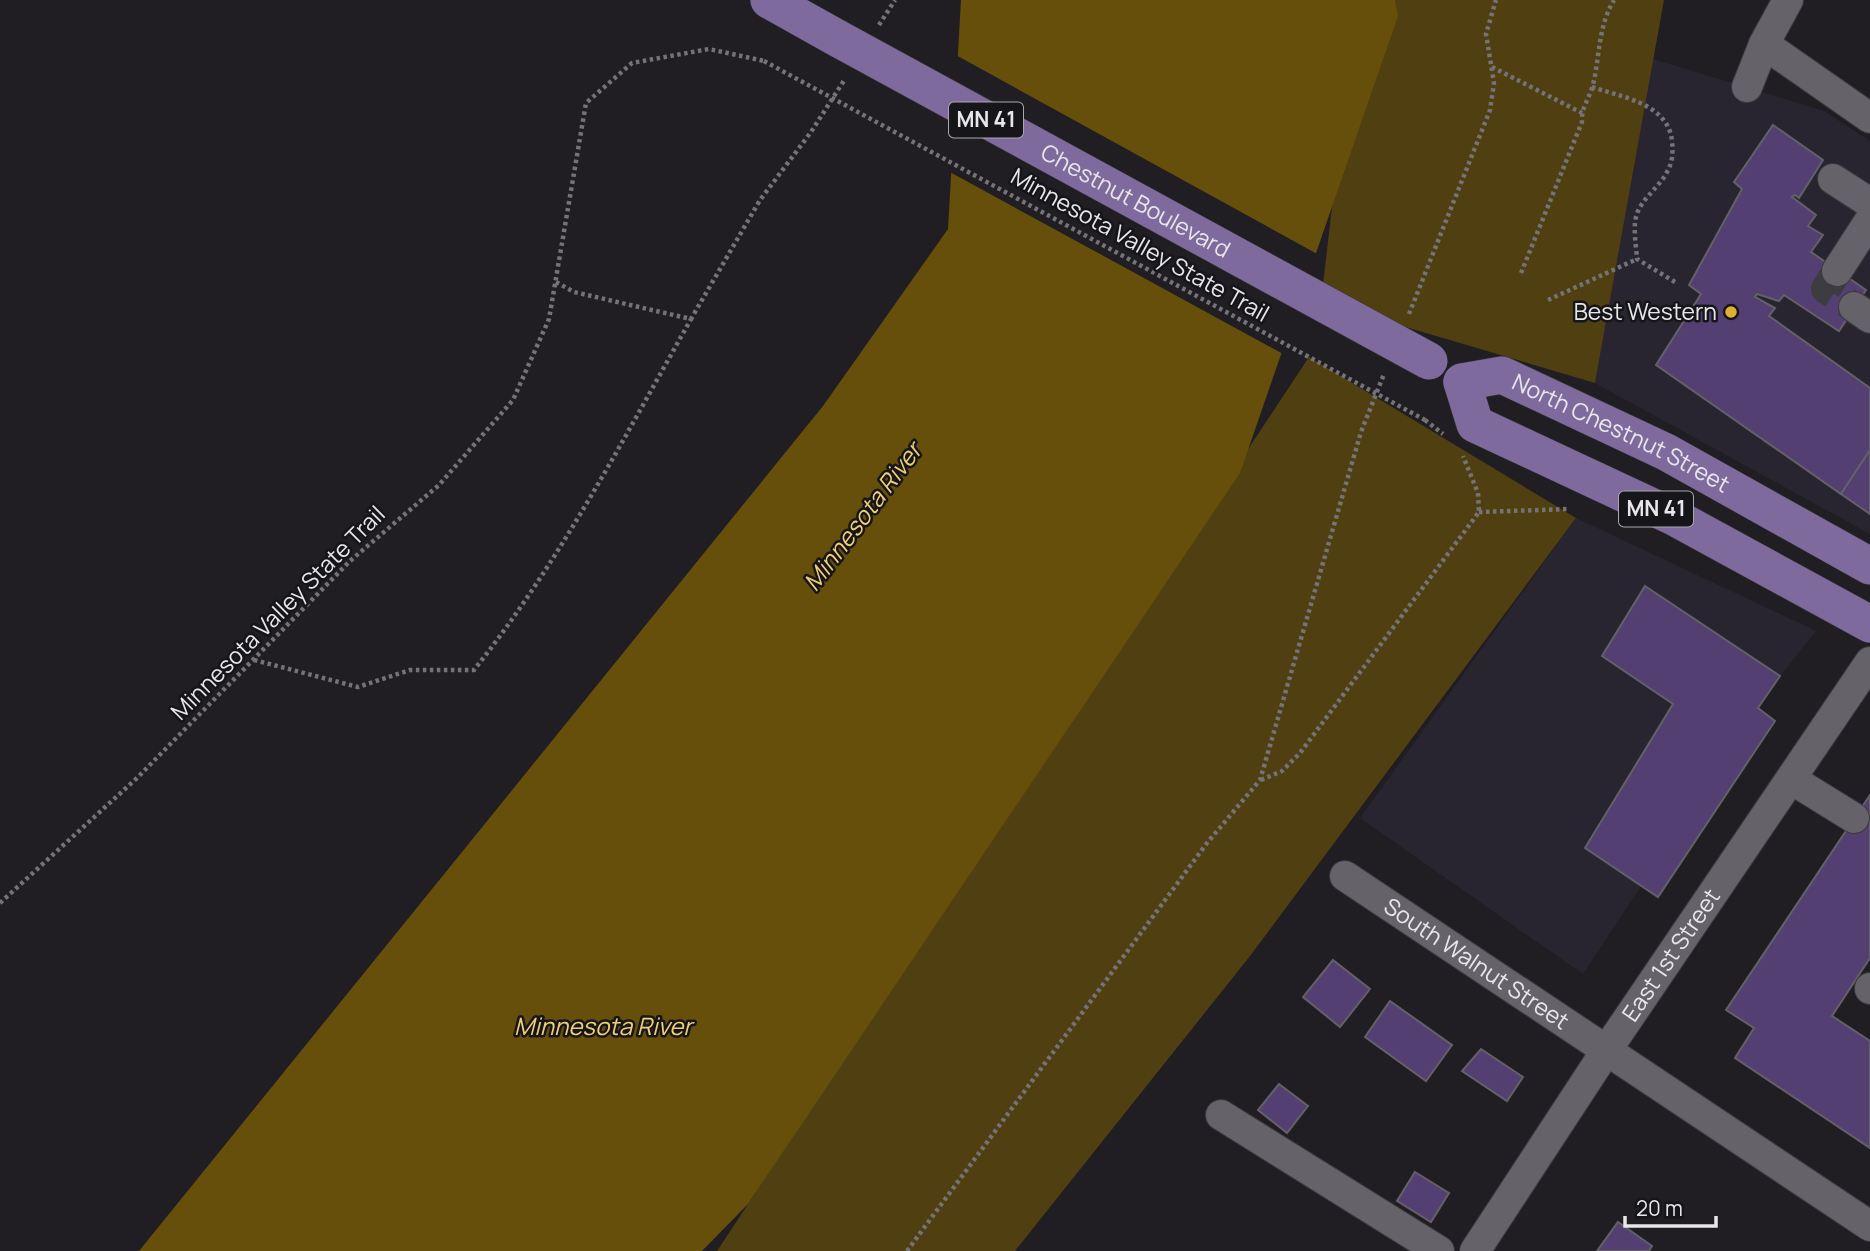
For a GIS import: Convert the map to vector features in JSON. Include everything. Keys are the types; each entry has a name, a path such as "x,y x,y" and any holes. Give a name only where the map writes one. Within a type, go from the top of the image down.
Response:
{"main road":[{"name":"Chestnut Boulevard","path":"780,6 1429,361 1462,382"},
{"name":"North Chestnut Street","path":"1462,382 1502,375 1666,452 1870,566"},
{"name":"MN 41","path":"1462,382 1475,424 1674,517 1870,624"}],"street":[{"path":"1748,87 1764,44 1788,0"},
{"path":"1764,44 1870,118"},
{"path":"1833,179 1870,203"},
{"path":"1837,271 1870,220"},
{"name":"East 1st Street","path":"1475,1251 1606,1051 1870,662"},
{"path":"1791,779 1854,818"},
{"name":"South Walnut Street","path":"1345,876 1870,1226"},
{"path":"1221,1115 1439,1251"}],"path":[{"path":"1408,317 1486,120 1494,83 1486,33 1496,0"},
{"path":"1521,273 1582,122 1582,113 1592,86 1604,17 1614,0"},
{"name":"Minnesota Valley State Trail","path":"0,903 137,778 350,561 439,485 513,400 549,319 586,103 632,63 709,49 765,61 1436,428 1451,441"},
{"path":"1492,67 1582,113"},
{"path":"1592,86 1646,105 1654,110 1671,132 1673,158 1667,174 1637,213 1637,259"},
{"path":"254,660 358,687 410,670 474,670 500,637 564,538 760,200 811,132"},
{"path":"1637,259 1675,282"},
{"path":"1548,300 1637,259"},
{"path":"556,282 574,292 691,319"},
{"path":"906,1251 1199,854 1260,780 1361,432 1388,366"},
{"path":"1260,780 1282,771 1300,753 1479,512 1472,474 1457,449"},
{"path":"1479,512 1570,509"}],"shaded area":[{"path":"1356,0 1664,0 1595,383 1321,302"},
{"path":"1653,59 1824,111 1870,141 1870,534 1595,383"},
{"path":"1309,357 1576,518 1250,956 1015,1251 717,1251"},
{"path":"1576,518 1816,631 1780,676 1583,974 1360,818"}],"water":[{"name":"Minnesota River","path":"961,0 1395,0 1398,16 1240,473 748,1204 702,1251 139,1251 823,406 948,229"}],"pier":[{"path":"954,54 1319,255 1285,355 948,171"}],"building":[{"name":"Best Western","path":"1773,125 1823,160 1799,198 1795,195 1792,197 1816,215 1808,226 1823,235 1811,252 1866,290 1839,331 1784,295 1779,301 1757,294 1755,297 1775,308 1769,316 1870,388 1870,450 1841,494 1656,365 1701,294 1689,285 1742,189 1734,182"},
{"path":"1870,450 1870,514 1841,494"},
{"path":"1645,586 1780,676 1758,708 1775,721 1658,897 1585,848 1673,704 1602,656"},
{"path":"1870,795 1870,958 1832,1016 1870,1041 1870,1148 1735,1058 1754,1028 1726,1010"},
{"path":"1333,960 1370,989 1340,1027 1303,997"},
{"path":"1390,1001 1452,1045 1426,1081 1365,1037"},
{"path":"1481,1049 1523,1077 1507,1101 1462,1071"},
{"path":"1279,1084 1308,1106 1287,1133 1258,1110"},
{"path":"1415,1172 1449,1193 1431,1222 1397,1201"},
{"path":"1618,1222 1652,1246 1649,1251 1597,1251"}],"tunnel":[{"path":"1837,271 1826,289 1854,307"}],"place":[{"name":"Best Western","path":"1731,312"}]}
